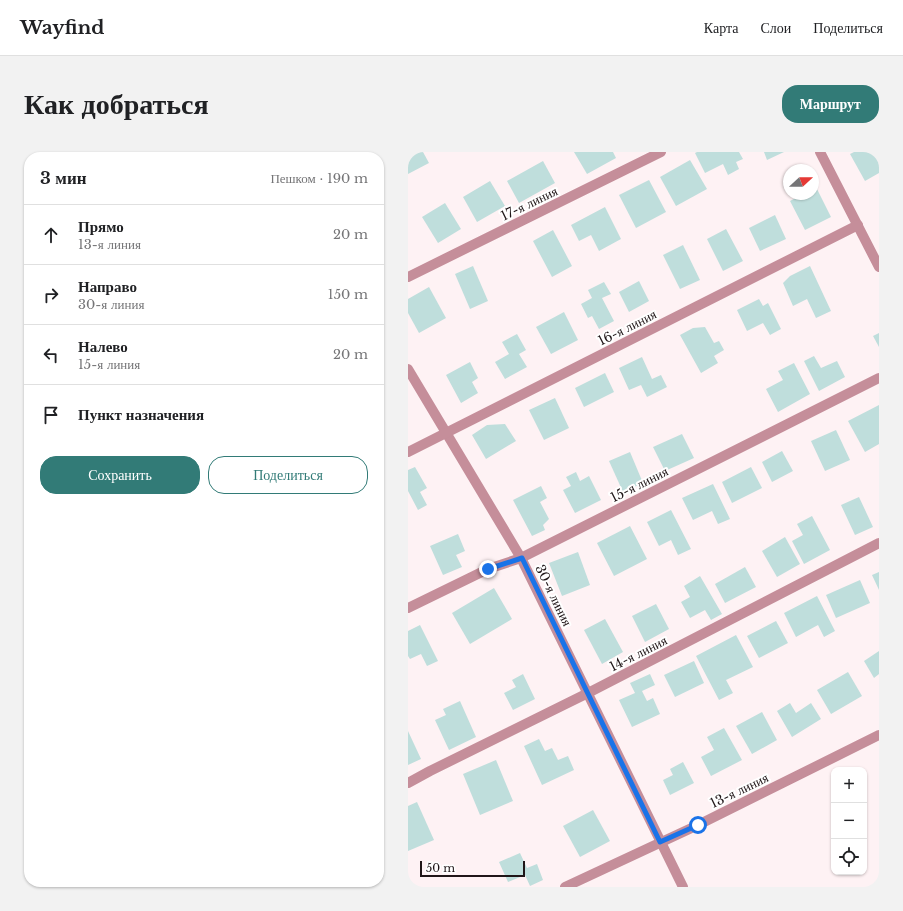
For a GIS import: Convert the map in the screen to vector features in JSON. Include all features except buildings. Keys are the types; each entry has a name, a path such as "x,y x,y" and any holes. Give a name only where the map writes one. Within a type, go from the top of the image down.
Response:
{"street":[{"name":"17-я линия","path":"408,278 662,152"},
{"path":"820,152 879,267"},
{"name":"16-я линия","path":"408,452 858,225"},
{"name":"30-я линия","path":"408,369 522,558 683,887"},
{"name":"15-я линия","path":"408,608 488,569 522,558 879,378"},
{"name":"14-я линия","path":"408,783 588,693 879,543"},
{"name":"13-я линия","path":"566,887 705,822 879,735"}],"route":[{"path":"488,569 522,558 660,842 698,825"}]}
